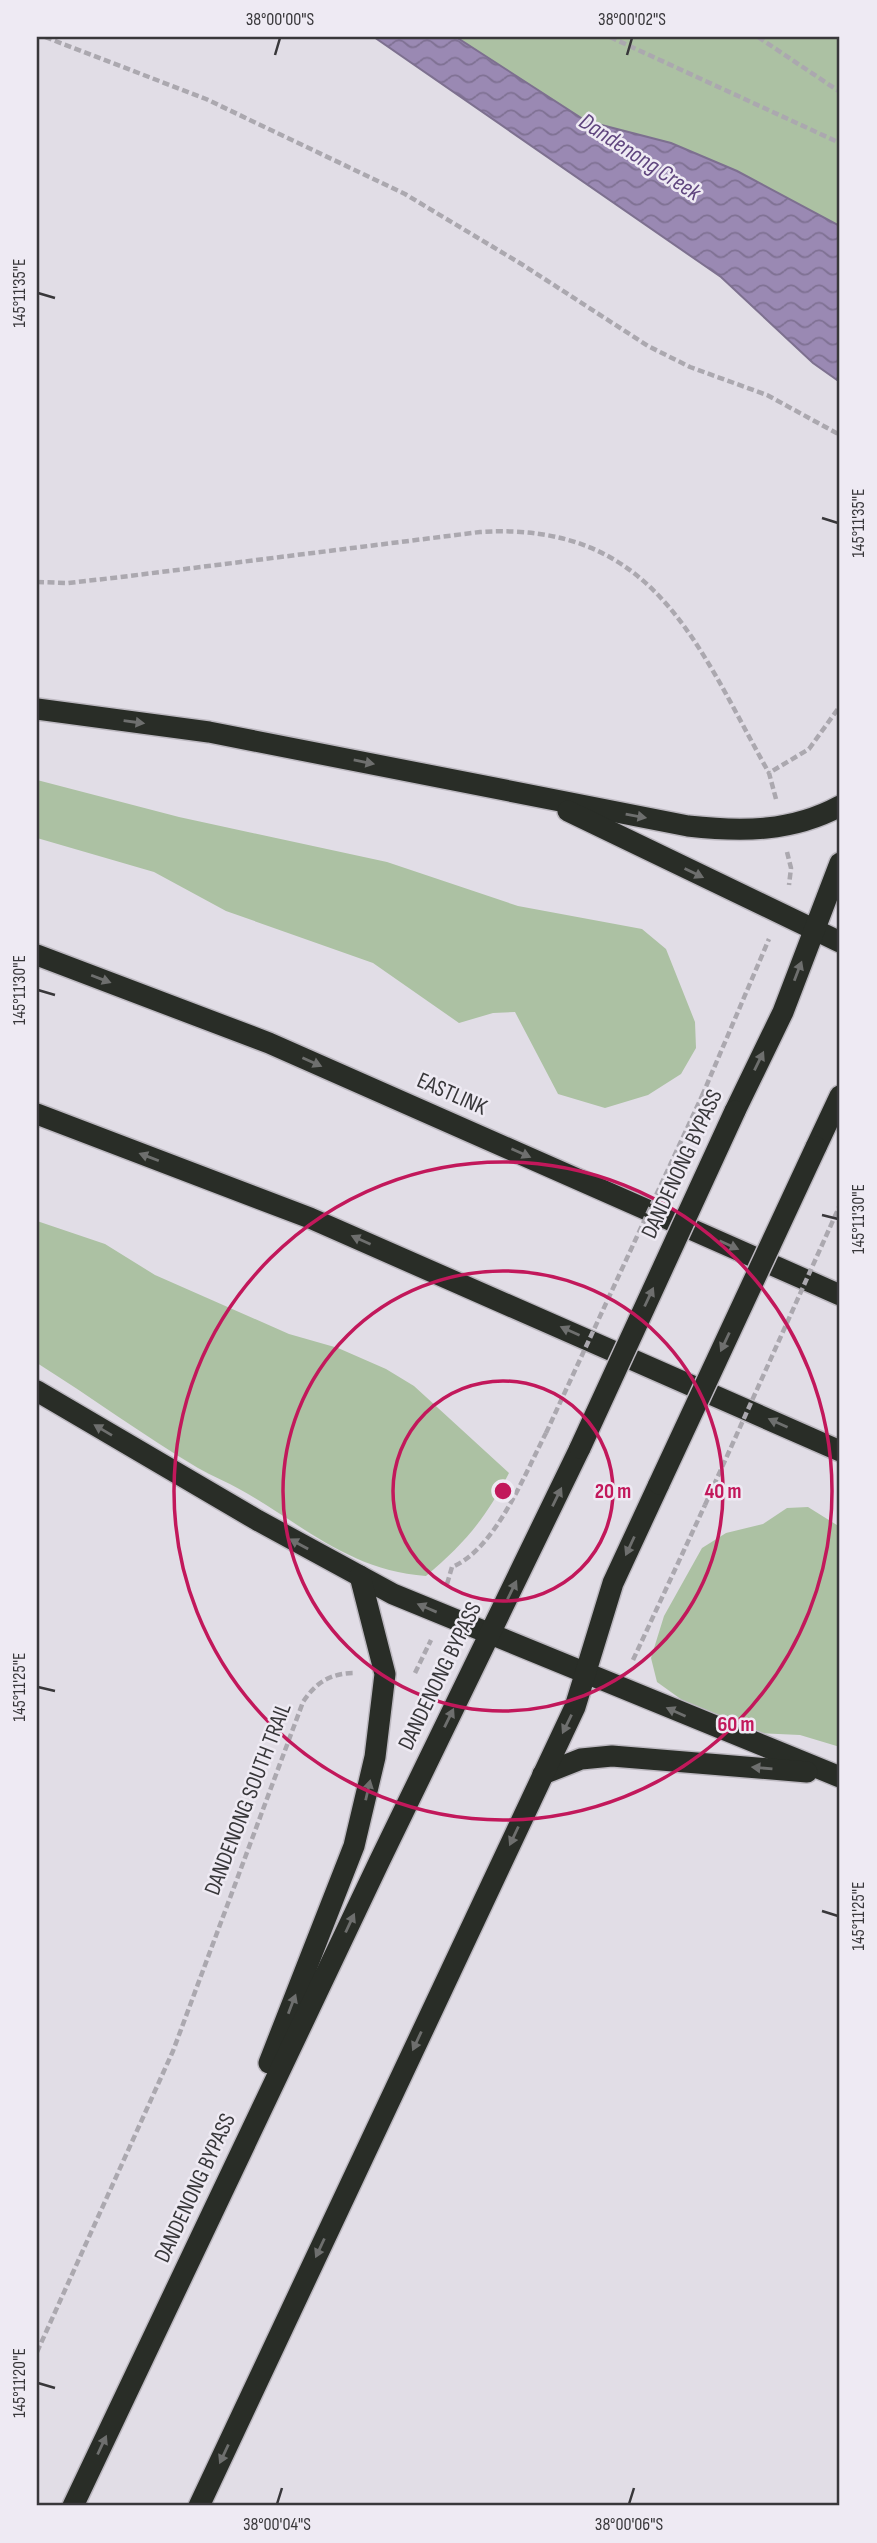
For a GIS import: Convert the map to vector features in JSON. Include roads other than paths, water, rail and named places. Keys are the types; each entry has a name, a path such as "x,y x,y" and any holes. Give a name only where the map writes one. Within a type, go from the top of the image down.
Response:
{"highway":[{"path":"37,709 209,732 545,800 724,830 763,830 801,823 840,806"},
{"path":"545,800 840,942"},
{"name":"DANDENONG BYPASS","path":"73,2506 580,1448 783,1012 840,863"},
{"name":"EASTLINK","path":"37,955 269,1043 840,1295"},
{"path":"199,2506 575,1707 612,1583 840,1096"},
{"path":"37,1114 310,1218 840,1451"},
{"path":"37,1391 185,1479 360,1576 439,1613 586,1672 697,1721 835,1775"},
{"path":"205,2228 354,1846 375,1757 385,1674 360,1576"},
{"path":"543,1774 581,1759 612,1756 835,1775"}],"water":[{"name":"Dandenong Creek","path":"374,37 456,37 586,121 671,143 737,171 840,226 840,382 813,363 721,277"}]}
